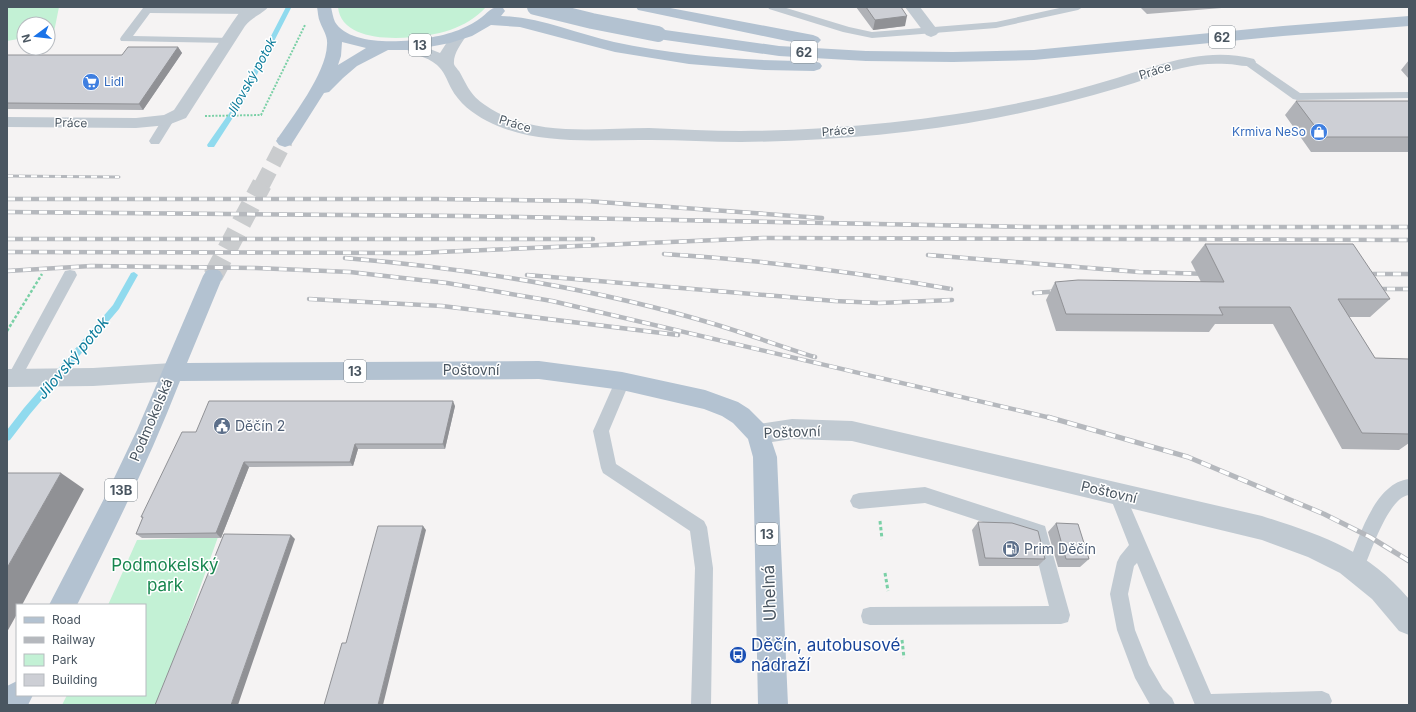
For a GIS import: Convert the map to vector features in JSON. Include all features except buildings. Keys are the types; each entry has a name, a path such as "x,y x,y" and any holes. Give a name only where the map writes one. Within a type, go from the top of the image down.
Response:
{"main road":[{"path":"285,141 313,99 330,65 335,47 332,28 325,15 324,7"},
{"name":"13","path":"332,28 342,36 355,41 385,46 410,46 434,43 458,36 488,20 501,7"},
{"name":"62","path":"535,7 592,21 658,34 779,51 866,56 953,57"},
{"path":"643,7 787,36 862,46 918,49 953,57"},
{"path":"488,20 512,20 614,47 671,57 740,64 779,66 984,66 1034,54"},
{"name":"Práce","path":"953,57 1034,54 1409,21"},
{"path":"313,99 334,76 351,63 367,53 385,46"},
{"name":"Podmokelská","path":"64,604 116,501 149,430 213,276"},
{"name":"Poštovní","path":"172,372 539,370 622,381 705,400 730,409 741,416 759,434"},
{"name":"Uhelná","path":"759,434 764,457 773,705"},
{"path":"13,705 18,696"}],"street":[{"path":"912,7 931,32"},
{"path":"168,120 180,114 237,26 256,9"},
{"path":"446,65 448,53 458,36"},
{"name":"Práce","path":"410,46 434,56 446,65 464,95 476,106 505,123 524,129 558,133 751,136 825,133 918,124 1028,106 1116,84 1168,66 1219,58 1232,58 1248,62"},
{"name":"Práce","path":"7,122 136,123 168,120"},
{"path":"11,378 172,372"},
{"name":"Poštovní","path":"759,434 792,429 852,431 1262,528 1327,551 1356,568 1380,586 1409,620"}],"lane":[{"path":"773,7 847,30 872,35 931,32 996,25 1078,7"},
{"path":"228,40 124,39 146,9 256,9"},
{"path":"1248,62 1297,97 1409,95"},
{"path":"155,142 168,120"},
{"path":"11,378 70,275"},
{"path":"622,381 601,431 609,468 698,528 704,568 701,705"},
{"path":"1356,568 1375,521 1386,502 1398,489 1409,487"},
{"path":"1117,494 1205,705 1322,701"},
{"path":"859,501 924,495 1040,532 1061,615 870,616"},
{"path":"1139,547 1126,562 1120,594 1126,630 1142,671 1156,696 1165,705"}],"path":[{"path":"207,116 261,115 307,21"},
{"path":"7,331 42,274"},
{"path":"879,519 882,538"},
{"path":"885,573 888,592"},
{"path":"902,636 904,658"}],"green space":[{"path":"7,7 59,7 56,22 56,16 16,16 16,39 7,41"},
{"path":"338,7 486,7 470,21 450,30 422,36 385,38 368,35 353,30 343,20"},
{"name":"Podmokelský park","path":"218,537 158,705 62,705 66,696 146,696 146,604 108,604 137,540"}],"waterway":[{"name":"Jílovský potok","path":"211,145 240,102 288,8"},
{"name":"Jílovský potok","path":"7,437 27,411 116,307 134,275"}],"tunnel":[{"path":"262,185 285,141"},
{"path":"213,276 262,184"}],"railway":[{"path":"7,176 119,177"},
{"path":"7,199 437,199 586,201 822,218"},
{"path":"7,212 463,216 1035,227 1409,227"},
{"path":"7,252 415,253 763,238 1409,240"},
{"path":"7,239 593,239"},
{"path":"664,254 808,267 951,289"},
{"path":"928,255 1139,272 1209,274"},
{"path":"345,258 478,273 610,297 712,323 815,357"},
{"path":"7,271 91,266 256,268 350,272 447,283 552,301 1051,418"},
{"path":"1361,274 1409,274"},
{"path":"527,275 835,301 879,303 952,300"},
{"path":"1371,289 1409,289"},
{"path":"1034,293 1061,291"},
{"path":"309,299 442,306 678,335"},
{"path":"1048,417 1188,457 1324,514 1370,537 1409,561"}],"place":[{"name":"Lidl","path":"91,82"},
{"name":"Krmiva NeSo","path":"1319,132"},
{"name":"Děčín 2","path":"222,426"},
{"name":"Prim Děčín","path":"1011,549"},
{"name":"Děčín, autobusové nádraží","path":"738,655"}]}
